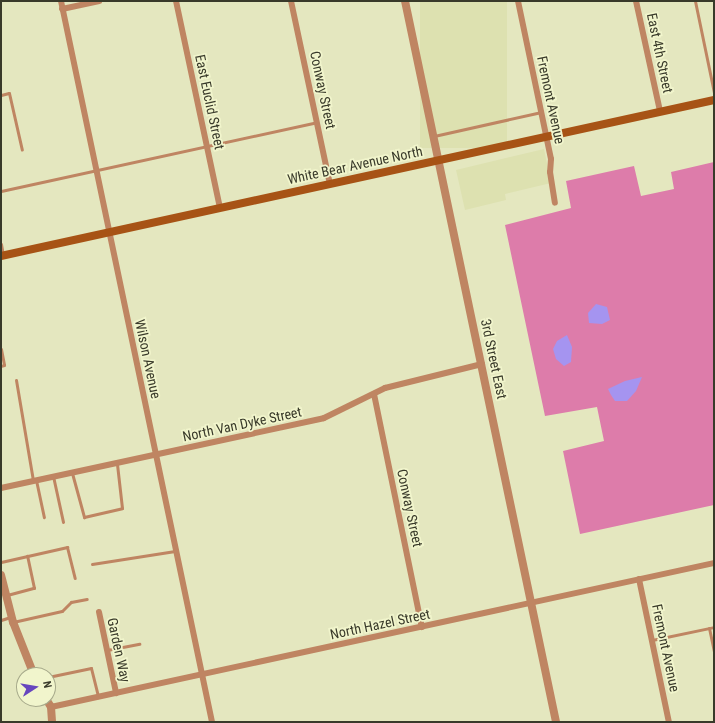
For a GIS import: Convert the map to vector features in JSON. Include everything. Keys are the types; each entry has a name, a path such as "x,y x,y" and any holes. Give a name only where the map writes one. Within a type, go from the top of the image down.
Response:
{"main road":[{"name":"White Bear Avenue North","path":"2,256 714,100"}],"street":[{"name":"Wilson Avenue","path":"61,1 212,722"},
{"path":"62,9 99,1"},
{"name":"East Euclid Street","path":"176,1 220,208"},
{"name":"Conway Street","path":"291,1 330,184"},
{"name":"3rd Street East","path":"405,1 556,722"},
{"name":"Fremont Avenue","path":"518,1 546,137 555,203"},
{"name":"East 4th Street","path":"636,1 660,111"},
{"name":"North Van Dyke Street","path":"1,488 324,418 385,388 482,364"},
{"name":"Conway Street","path":"374,394 422,627"},
{"name":"North Hazel Street","path":"56,706 714,563"},
{"path":"1,575 13,620 31,667"},
{"name":"Fremont Avenue","path":"639,580 669,722"},
{"name":"Garden Way","path":"99,612 116,693"},
{"path":"51,707 52,722"}],"lane":[{"path":"694,1 714,93"},
{"path":"1,95 9,93 22,150"},
{"path":"433,136 541,112"},
{"path":"1,191 317,122"},
{"path":"1,244 2,256"},
{"path":"1,349 4,365 1,366"},
{"path":"16,380 35,480 44,517"},
{"path":"72,472 84,517 122,508 117,462"},
{"path":"53,476 63,522"},
{"path":"1,562 67,547 75,578"},
{"path":"92,564 176,551"},
{"path":"6,595 34,588 27,556"},
{"path":"1,620 13,620 62,611 72,602 87,599"},
{"path":"652,640 714,627"},
{"path":"709,628 714,652"},
{"path":"107,650 139,644"},
{"path":"56,675 91,668 98,697"}],"shaded area":[{"path":"420,1 507,1 507,148 420,148"},
{"path":"544,149 551,183 505,194 506,200 465,210 456,170"},
{"path":"714,162 714,505 580,534 563,451 604,441 597,407 545,416 505,225 571,208 566,181 634,166 641,196 674,189 671,172"},
{"path":"596,304 607,307 610,320 602,324 589,323 588,313"},
{"path":"567,335 572,347 571,362 564,366 556,359 553,349 557,341"},
{"path":"642,377 636,391 627,401 615,401 608,389 625,381"}]}
